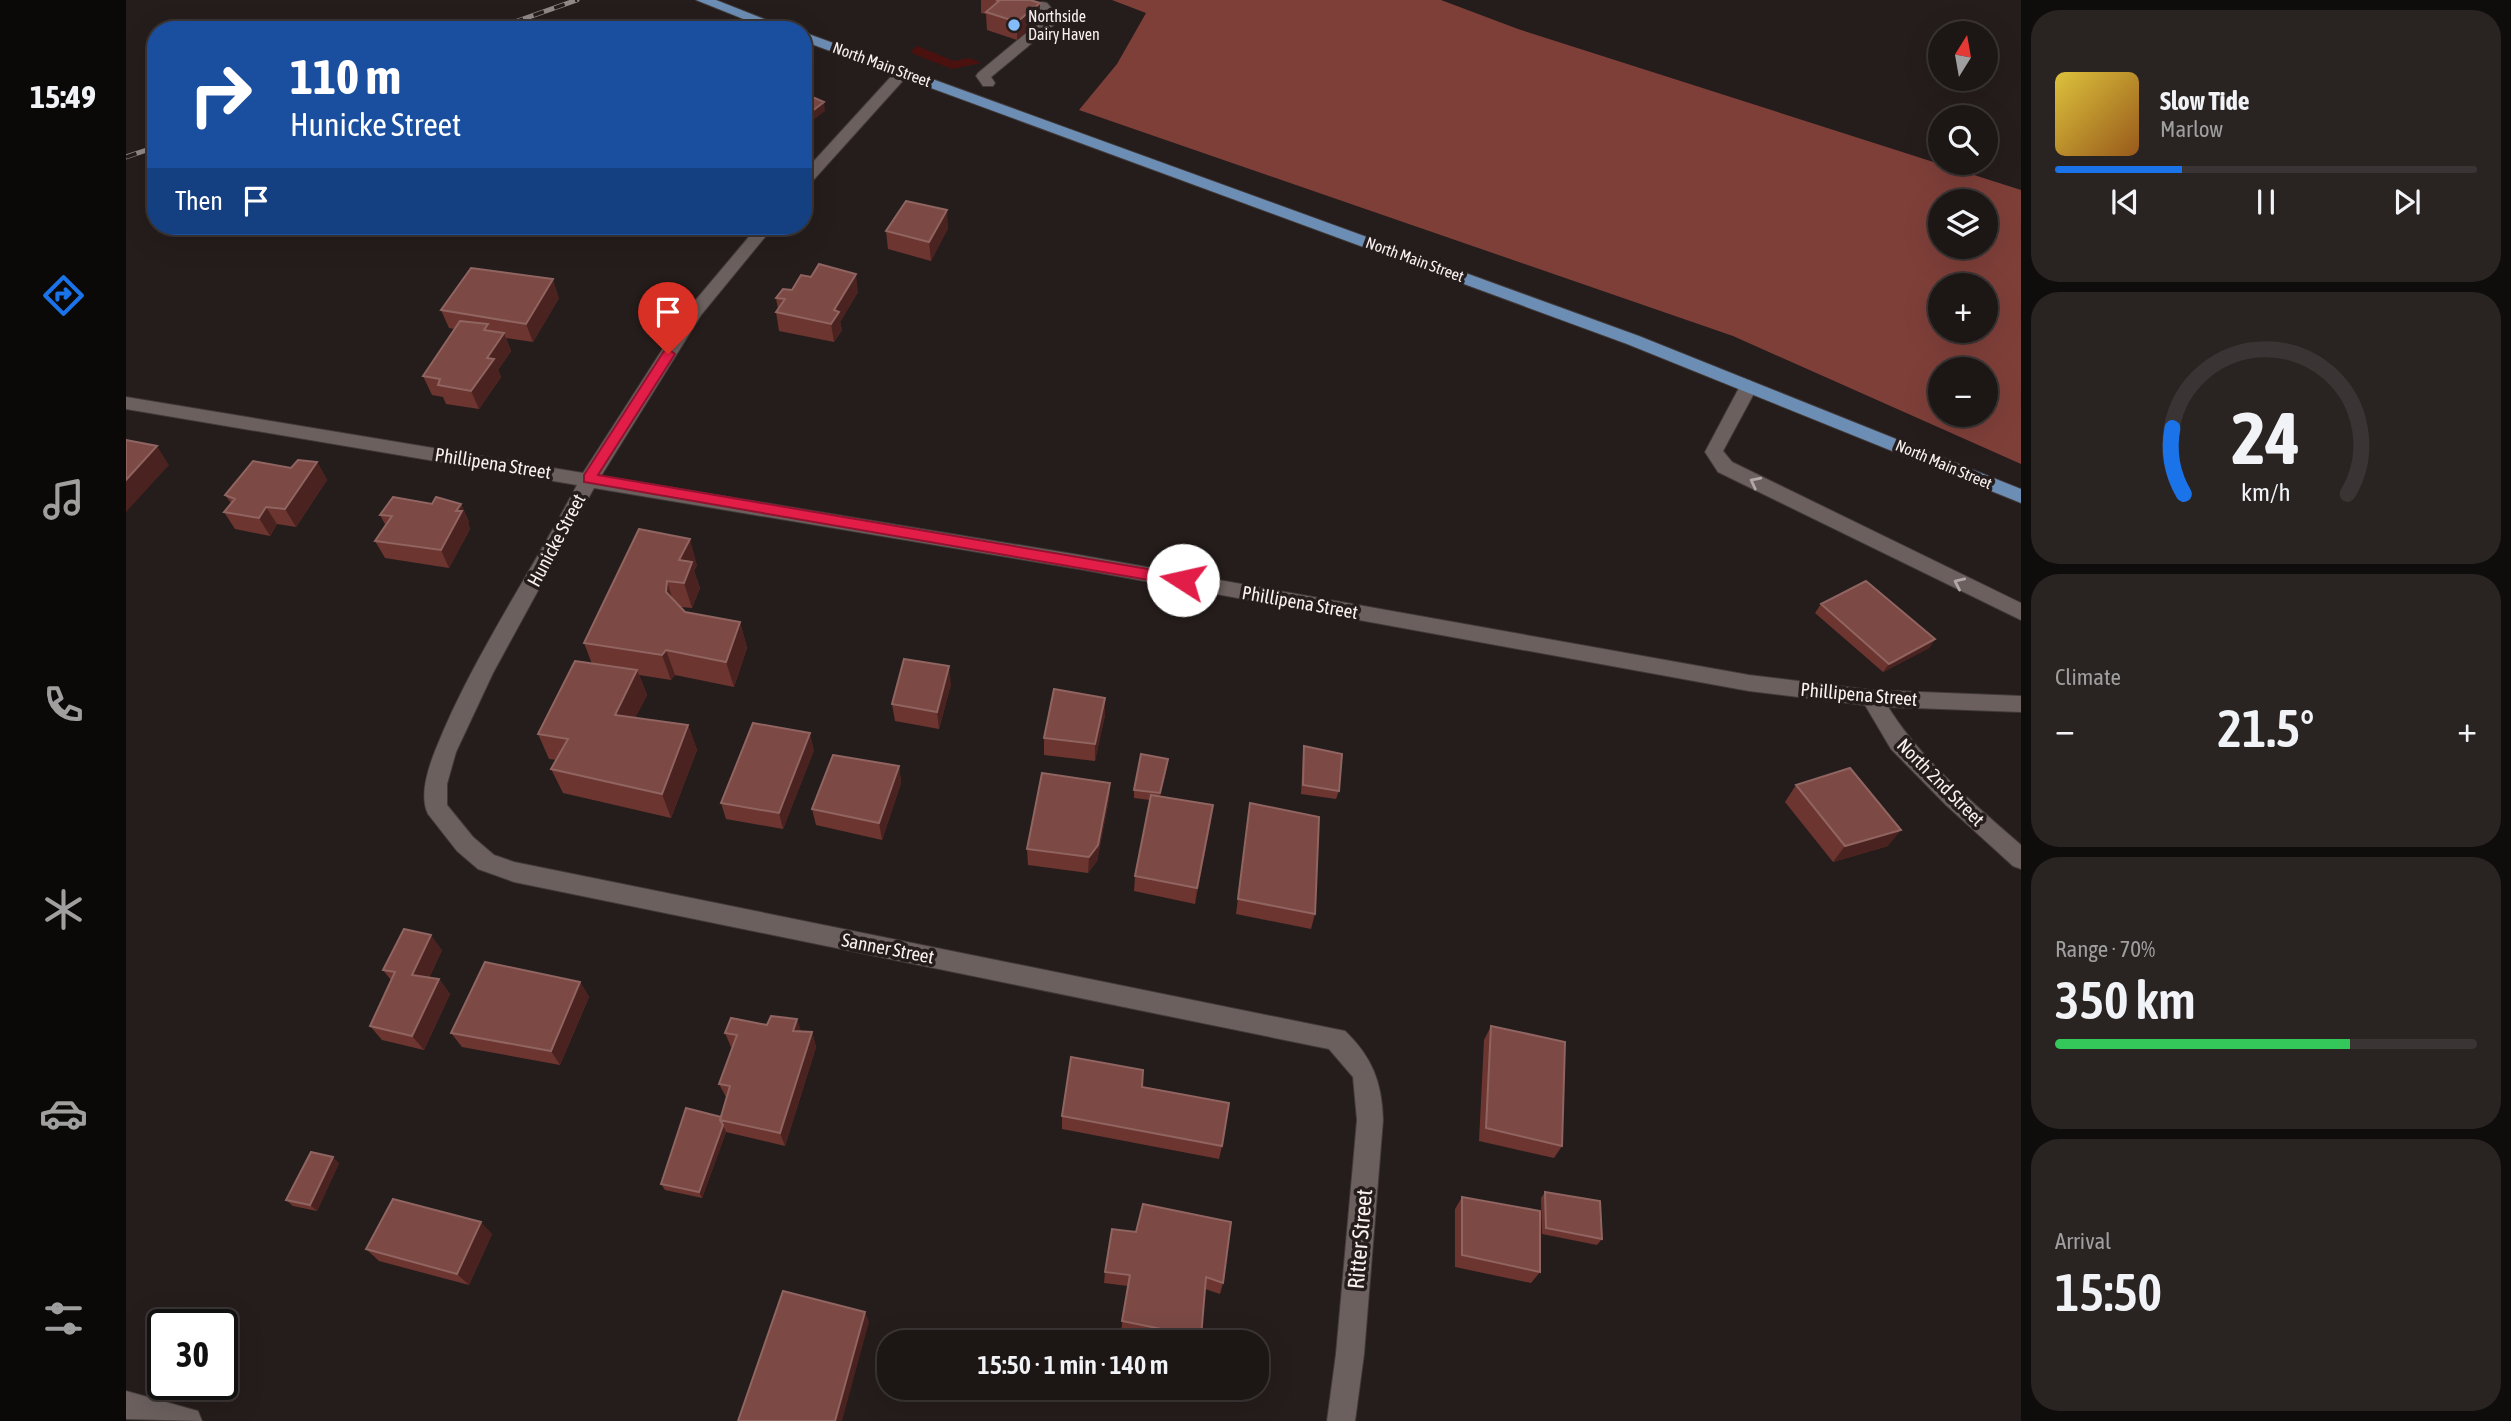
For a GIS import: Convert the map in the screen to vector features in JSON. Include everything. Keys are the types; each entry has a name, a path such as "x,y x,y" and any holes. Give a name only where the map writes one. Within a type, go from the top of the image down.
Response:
{"main road":[{"path":"703,0 760,21"},
{"name":"North Main Street","path":"812,39 1633,340 2021,496"}],"street":[{"path":"988,83 983,76 1050,21 1051,16 1042,6"},
{"path":"812,173 903,72"},
{"name":"Hunicke Street","path":"436,807 436,784 445,752 463,713 589,479 695,312 759,235"},
{"path":"1749,386 1714,452 1725,467 2021,612"},
{"name":"Phillipena Street","path":"126,403 1079,562 1749,683 1871,698 2021,704"},
{"name":"North 2nd Street","path":"1871,698 1899,743 1954,799 2021,859"},
{"name":"Sanner Street","path":"436,807 466,844 486,862 514,872 1336,1039 1357,1059"},
{"name":"Ritter Street","path":"1341,1421 1350,1354 1370,1120 1370,1089 1357,1059"},
{"path":"126,1405 188,1421"}],"shaded area":[{"path":"1112,0 1441,0 1518,29 1928,160 1928,175 1974,175 2021,190 2021,464 1938,427 1998,427 1998,357 1928,357 1928,423 1733,336 1079,110 1117,64 1146,13"},
{"path":"917,46 954,61 969,58 981,63 952,69 914,54 911,51"}],"building":[{"path":"996,0 1030,0 1040,3 1017,22 986,12 999,1"},
{"path":"812,97 824,102 812,111"},
{"path":"906,201 947,210 929,242 886,231"},
{"path":"819,264 856,274 834,310 839,312 831,324 776,312 785,299 776,298 783,289 792,290 801,275 811,277"},
{"path":"471,268 553,279 526,324 441,310"},
{"path":"460,321 488,324 484,330 504,333 487,358 494,359 471,391 438,385 440,379 423,376"},
{"path":"126,440 157,446 126,480"},
{"path":"298,460 317,462 285,509 266,507 259,518 224,512 235,499 225,495 253,461 291,468"},
{"path":"393,497 432,504 436,497 461,504 456,511 462,511 441,550 375,541 392,516 380,515"},
{"path":"639,529 690,539 679,560 692,562 684,583 667,581 666,592 685,612 740,622 726,662 666,650 662,655 584,643"},
{"path":"1866,581 1935,639 1889,664 1821,604"},
{"path":"904,659 949,666 937,712 892,704"},
{"path":"575,661 637,670 615,715 688,725 662,794 551,769 568,739 538,734"},
{"path":"1054,689 1105,698 1095,744 1044,738"},
{"path":"753,723 810,733 779,813 721,803"},
{"path":"1304,746 1342,754 1339,791 1303,785"},
{"path":"1141,754 1168,759 1160,793 1134,790"},
{"path":"833,755 899,766 879,823 812,809"},
{"path":"1850,768 1901,830 1845,846 1796,785"},
{"path":"1042,773 1110,783 1098,845 1089,857 1027,849"},
{"path":"1151,795 1213,805 1197,888 1135,876"},
{"path":"1250,803 1319,817 1315,914 1238,899"},
{"path":"404,929 431,935 412,975 439,979 412,1036 370,1026 395,972 383,970"},
{"path":"485,962 580,982 551,1051 451,1033"},
{"path":"771,1016 797,1019 793,1031 812,1032 780,1133 720,1120 730,1086 719,1084 737,1035 725,1033 731,1018 767,1025"},
{"path":"1491,1026 1565,1042 1562,1146 1486,1128"},
{"path":"1071,1057 1143,1070 1142,1087 1229,1103 1222,1146 1062,1116"},
{"path":"686,1108 721,1117 723,1125 699,1192 661,1184"},
{"path":"311,1152 333,1157 310,1205 286,1200"},
{"path":"1545,1192 1600,1201 1602,1239 1546,1228"},
{"path":"1462,1197 1540,1211 1540,1272 1462,1255"},
{"path":"393,1199 481,1222 457,1274 366,1249"},
{"path":"1143,1204 1231,1222 1223,1283 1206,1277 1202,1330 1166,1330 1122,1321 1130,1275 1105,1272 1112,1229 1136,1232"},
{"path":"783,1291 865,1312 835,1421 738,1421"}],"railway":[{"path":"518,21 577,0"},
{"path":"126,157 147,150"}],"place":[{"name":"Northside Dairy Haven","path":"1014,25"}],"route":[{"path":"668,354 589,479 1183,580"}]}
